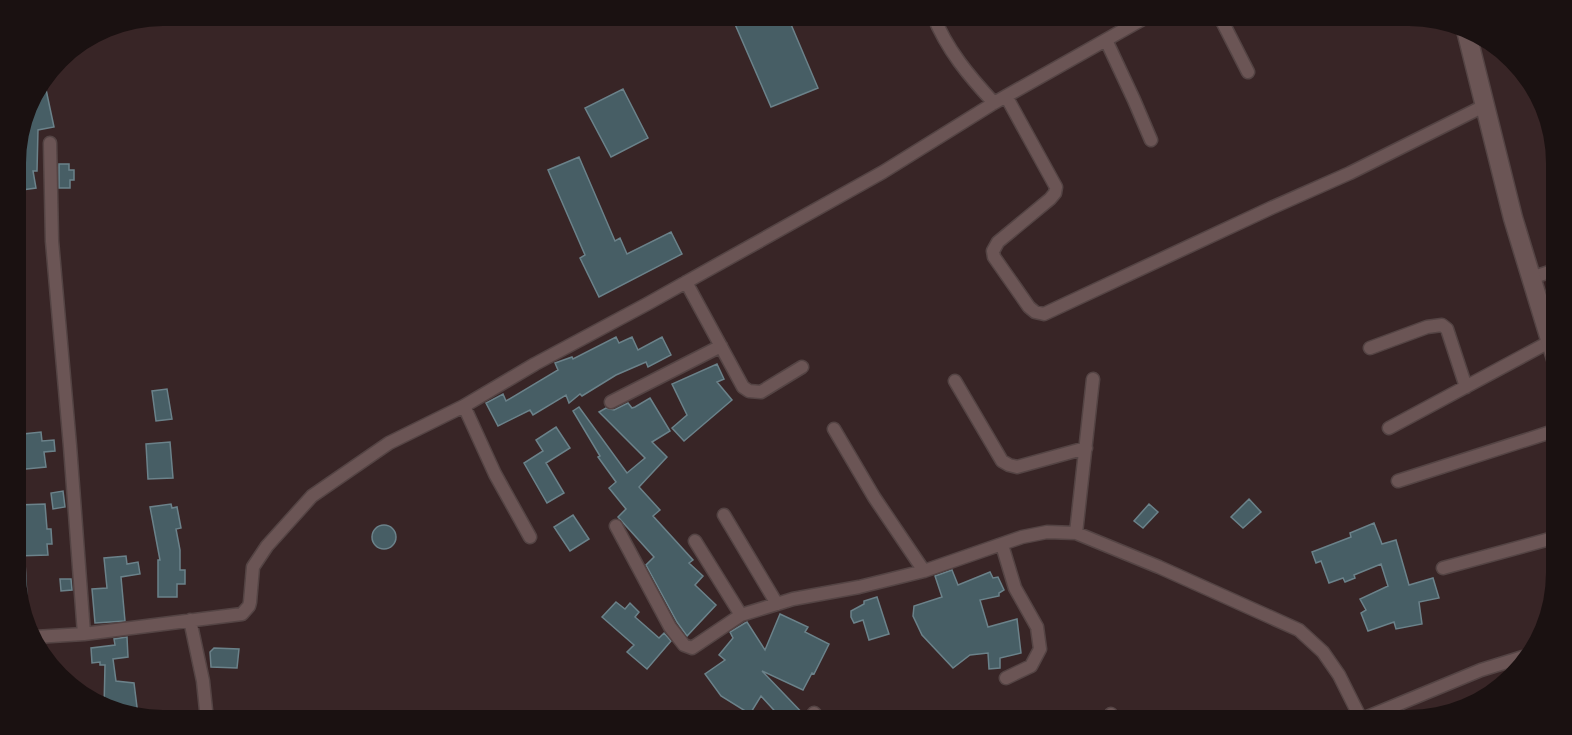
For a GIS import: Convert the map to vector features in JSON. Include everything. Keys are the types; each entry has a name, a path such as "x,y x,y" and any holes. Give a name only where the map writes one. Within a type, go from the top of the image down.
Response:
{"street":[{"path":"937,26 965,72 994,103"},
{"path":"42,637 84,634 242,614 250,602 254,567 259,557 312,496 389,443 464,406 535,364 883,172 994,103 1131,26"},
{"path":"1225,26 1248,72"},
{"path":"1468,39 1530,278 1546,326"},
{"path":"1106,40 1151,141"},
{"path":"1006,96 1056,187 1055,194 1050,199 998,242 993,251 994,257 1029,307 1035,312 1044,314 1350,173 1484,106"},
{"path":"50,143 52,241 84,634"},
{"path":"1530,278 1546,273"},
{"path":"686,282 743,387 749,391 761,392 802,367"},
{"path":"1370,348 1427,327 1442,325 1447,329 1466,387"},
{"path":"1389,428 1546,344"},
{"path":"610,402 721,346"},
{"path":"1076,533 1093,379"},
{"path":"955,381 1002,461 1009,465 1017,467 1086,448"},
{"path":"464,406 495,474 530,537"},
{"path":"834,429 874,497 924,571"},
{"path":"1398,481 1546,434"},
{"path":"724,515 777,604"},
{"path":"616,526 670,627 684,645 692,648 741,615 777,604 924,571 1022,537 1047,532 1076,533 1159,567 1299,630 1323,652 1339,675 1355,709"},
{"path":"1443,568 1546,540"},
{"path":"695,541 741,615"},
{"path":"1002,545 1015,588 1036,627 1040,649 1031,666 1006,678"},
{"path":"190,620 205,692 206,710"},
{"path":"1385,709 1481,670 1515,660"}],"building":[{"path":"736,26 792,26 818,88 771,107"},
{"path":"623,89 648,138 611,157 585,108"},
{"path":"46,90 54,127 38,130 37,171 33,171 36,188 26,189 26,153 30,127"},
{"path":"579,157 615,241 620,238 627,254 671,232 682,254 599,297 580,258 585,255 548,170"},
{"path":"59,164 69,164 69,170 74,170 74,180 70,180 70,188 59,188"},
{"path":"616,337 619,343 632,337 638,350 662,337 671,355 648,367 646,362 616,375 582,396 580,394 569,403 566,395 533,415 530,410 498,426 486,403 503,394 506,401 558,370 555,363 572,357 573,359"},
{"path":"717,364 724,379 717,382 732,400 684,441 672,428 687,415 672,384"},
{"path":"167,389 172,419 156,421 152,391"},
{"path":"650,398 670,431 652,442 667,457 639,487 660,510 653,516 693,560 689,563 703,576 695,585 716,605 687,636 646,565 654,557 618,517 626,509 609,488 616,482 598,457 600,456 573,411 579,407 627,473 645,458 599,412 606,408 614,410 628,403 632,408"},
{"path":"556,427 570,448 546,463 564,493 547,503 524,463 543,451 536,440"},
{"path":"41,432 42,441 54,440 55,451 44,452 46,467 26,469 26,434"},
{"path":"170,442 173,478 148,479 146,444"},
{"path":"63,491 65,507 53,509 51,493"},
{"path":"1249,499 1261,512 1243,528 1231,517"},
{"path":"45,504 47,529 51,529 52,544 47,544 48,555 26,556 26,505"},
{"path":"171,504 172,508 177,507 181,528 176,529 180,550 180,570 185,570 185,584 177,584 177,597 158,597 158,560 160,560 150,507"},
{"path":"1149,504 1158,512 1143,528 1134,521"},
{"path":"573,515 589,539 570,551 554,527"},
{"path":"1374,523 1382,544 1396,540 1409,585 1433,578 1439,598 1419,602 1422,624 1396,629 1394,622 1368,631 1361,613 1366,610 1360,599 1388,586 1381,564 1354,575 1355,578 1345,582 1343,578 1329,583 1321,561 1316,563 1312,552 1351,537 1350,533"},
{"path":"384,525 389,526 395,532 395,542 389,548 384,549 379,548 373,542 372,537 373,532 379,526"},
{"path":"126,556 127,564 138,562 140,574 121,577 125,621 95,623 92,589 107,588 104,558"},
{"path":"952,570 958,585 990,572 993,578 998,577 1004,590 999,593 999,596 980,600 988,627 1017,619 1021,653 1000,658 1000,668 989,669 988,653 970,655 953,668 922,635 913,616 914,606 942,597 935,576"},
{"path":"60,579 71,579 72,590 61,591"},
{"path":"877,597 889,634 869,640 863,620 854,623 851,611 864,604 864,601"},
{"path":"616,602 625,609 630,603 639,612 635,617 659,638 664,633 671,641 647,669 627,652 634,645 602,617"},
{"path":"780,614 808,627 805,632 829,644 803,690 762,671 799,709 773,710 761,696 753,710 743,710 721,696 705,674 725,660 719,655 733,638 730,632 747,622 765,650"},
{"path":"127,637 128,657 113,659 116,681 134,683 137,707 104,696 105,665 100,665 100,662 92,663 91,648 115,645 114,639"},
{"path":"214,648 239,649 237,668 211,667 210,652"}]}
